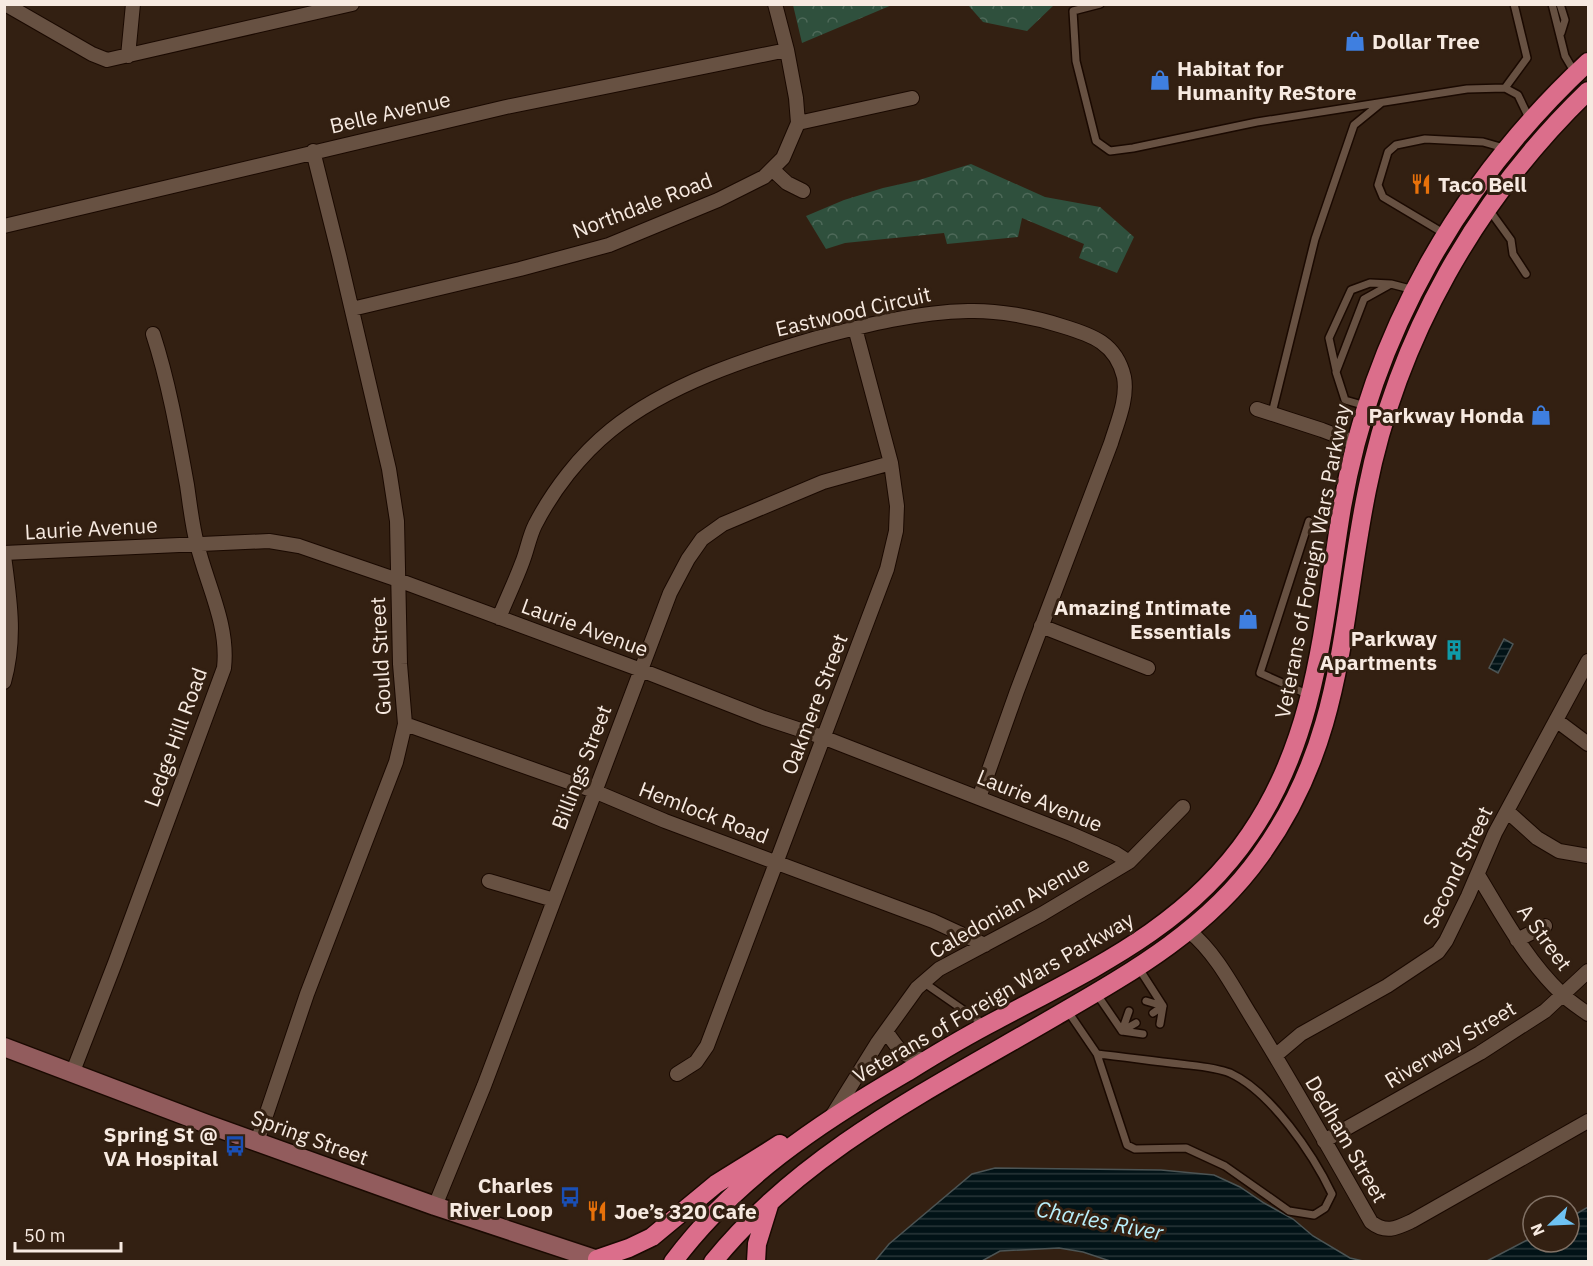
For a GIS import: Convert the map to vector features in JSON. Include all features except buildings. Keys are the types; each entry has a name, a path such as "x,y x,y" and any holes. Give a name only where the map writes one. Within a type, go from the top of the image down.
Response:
{"highway":[{"name":"Veterans of Foreign Wars Parkway","path":"674,1262 698,1231 751,1179 786,1150 832,1117 927,1060 1133,946 1173,917 1209,884 1244,843 1266,808 1297,743 1310,696 1323,632 1342,507 1356,443 1366,406 1392,336 1414,290 1466,201 1531,120 1582,68"},
{"name":"Veterans of Foreign Wars Parkway","path":"713,1262 733,1237 770,1201 816,1163 880,1119 1138,968 1190,931 1230,893 1263,853 1311,765 1329,712 1366,492 1387,411 1408,354 1438,289 1488,208 1528,155 1588,91"},
{"path":"600,1261 648,1239 706,1191 741,1167 832,1117"},
{"path":"756,1262 757,1244 770,1201"}],"main road":[{"name":"Spring Street","path":"4,1047 435,1206 600,1261"}],"street":[{"path":"5,4 92,54 107,60 352,4"},
{"path":"128,56 133,4"},
{"name":"Northdale Road","path":"352,309 609,245 718,200 765,177 783,158 798,123 787,50 775,4"},
{"name":"Belle Avenue","path":"4,226 506,107 787,50"},
{"path":"798,123 912,98"},
{"name":"Gould Street","path":"257,1142 307,994 396,762 405,724 400,664 397,521 388,469 352,309 313,151"},
{"path":"773,170 787,183 803,191"},
{"name":"Eastwood Circuit","path":"499,618 522,564 534,527 555,491 610,431 634,413 687,384 766,353 855,328 936,313 971,311 1038,318 1094,336 1109,348 1118,361 1124,378 1125,392 1111,443 1041,626 979,798"},
{"name":"Oakmere Street","path":"677,1074 696,1062 706,1046 825,738 887,569 897,531 897,506 891,463 855,328"},
{"name":"Ledge Hill Road","path":"72,1074 224,668 222,625 197,543 176,424 153,334"},
{"path":"1257,409 1356,443"},
{"name":"Billings Street","path":"435,1206 484,1086 670,593 688,559 702,539 723,524 823,482 891,463"},
{"name":"Laurie Avenue","path":"4,555 197,543 269,541 299,546 398,580 764,718 825,738 1115,853 1129,862"},
{"path":"4,555 11,610 12,640 4,682"},
{"path":"1041,626 1148,668"},
{"name":"Second Street","path":"1275,1056 1301,1034 1386,986 1438,952 1446,941 1478,875 1495,833 1588,661"},
{"path":"1556,720 1588,744"},
{"name":"Hemlock Road","path":"405,724 594,791 665,821 933,921 985,945"},
{"name":"Caledonian Avenue","path":"832,1117 886,1031 923,982 939,969 1042,914 1129,862 1183,807"},
{"path":"1507,812 1538,838 1559,851 1588,856"},
{"name":"A Street","path":"1478,875 1517,940 1535,965 1563,995 1588,1014"},
{"path":"489,881 554,900"},
{"path":"1517,940 1545,926"},
{"name":"Dedham Street","path":"1190,931 1202,942 1275,1056 1371,1222 1377,1227 1394,1230 1412,1221 1588,1121"},
{"name":"Riverway Street","path":"1324,1141 1480,1053 1545,1011 1588,971"},
{"path":"886,1031 899,1050 910,1058 927,1060"}],"lane":[{"path":"1100,4 1073,11 1076,61 1096,141 1110,151 1257,122 1467,89 1505,88 1518,95 1531,120"},
{"path":"1505,88 1527,58 1514,4"},
{"path":"1552,4 1566,56 1582,68"},
{"path":"1560,4 1565,20 1560,35"},
{"path":"1272,413 1315,239 1354,125 1381,103"},
{"path":"1445,234 1383,197 1378,185 1388,152 1396,145 1425,138 1483,142 1506,149"},
{"path":"1488,208 1511,240 1513,254 1526,274"},
{"path":"1366,406 1345,400 1329,338 1351,290 1370,283 1391,284 1414,290"},
{"path":"1336,372 1364,299 1391,284"},
{"path":"1309,521 1260,673 1310,696"},
{"path":"1138,968 1163,1006 1160,1024"},
{"path":"923,982 986,1026"},
{"path":"1096,993 1122,1031 1143,1034"},
{"path":"1146,1001 1163,1006"},
{"path":"1153,1013 1163,1006"},
{"path":"1067,1010 1097,1054 1127,1145 1135,1149 1186,1148 1225,1166 1289,1211 1314,1215 1325,1208 1332,1194 1320,1168 1297,1134 1251,1085 1228,1072 1205,1067 1097,1054"},
{"path":"1122,1031 1129,1011"},
{"path":"1122,1031 1136,1023"}],"green space":[{"path":"793,4 892,5 802,43"},
{"path":"968,5 1054,5 1027,31 983,22"},
{"path":"971,164 1045,197 1100,207 1134,237 1117,273 1079,258 1084,244 1022,218 1018,237 947,244 944,233 845,243 826,249 806,216 844,200"}],"water":[{"path":"1504,639 1513,644 1498,673 1489,668"},
{"name":"Charles River","path":"995,1168 1161,1170 1214,1175 1240,1187 1293,1219 1313,1236 1350,1258 1363,1261 1113,1262 1083,1252 1059,1248 1000,1251 982,1261 875,1261 889,1244 972,1174"},
{"path":"1588,1207 1588,1261 1487,1261 1521,1243 1521,1254 1581,1254 1581,1211"}],"place":[{"name":"Dollar Tree","path":"1355,41"},
{"name":"Habitat for Humanity ReStore","path":"1160,80"},
{"name":"Taco Bell","path":"1421,184"},
{"name":"Parkway Honda","path":"1541,415"},
{"name":"Amazing Intimate Essentials","path":"1248,619"},
{"name":"Parkway Apartments","path":"1454,650"},
{"name":"Spring St @ VA Hospital","path":"235,1146"},
{"name":"Charles River Loop","path":"570,1197"},
{"name":"Joe’s 320 Cafe","path":"597,1211"}]}
